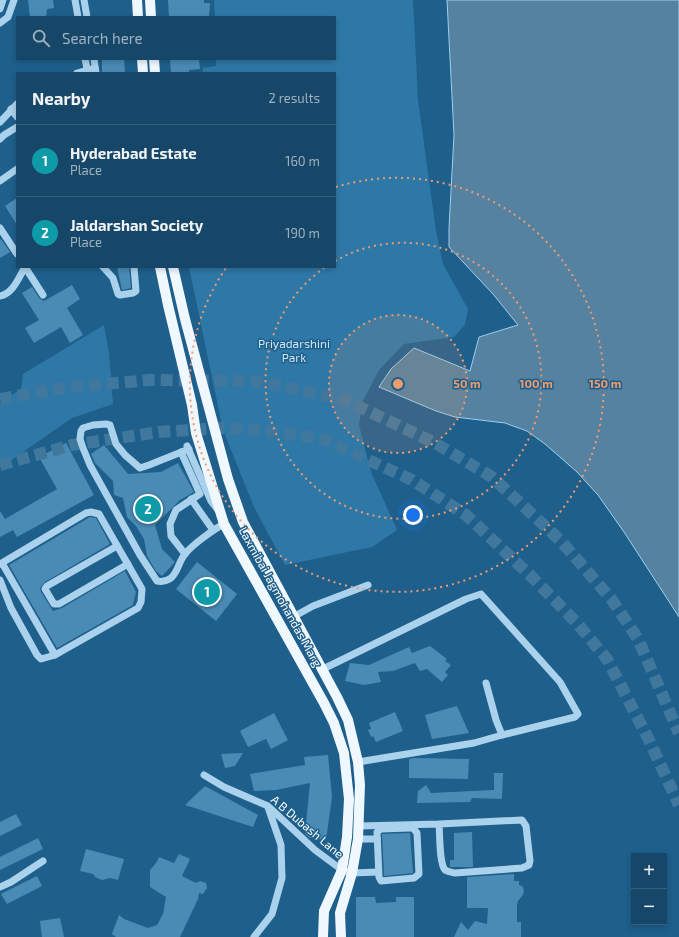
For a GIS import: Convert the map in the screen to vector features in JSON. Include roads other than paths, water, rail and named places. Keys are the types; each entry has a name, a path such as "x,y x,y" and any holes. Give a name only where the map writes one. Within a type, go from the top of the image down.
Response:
{"main road":[{"path":"138,16 137,2 150,1 151,16"},
{"path":"142,60 143,72"},
{"path":"154,60 155,72"},
{"name":"Laxmibai Jagmohandas Marg","path":"160,268 192,405 196,433 224,524 317,690 334,723 344,753 349,799 347,837 342,870 324,911 323,937"},
{"name":"Laxmibai Jagmohandas Marg","path":"173,268 185,319 228,479 243,522 348,720 358,762 360,785 359,826 352,873 340,913 341,937"},
{"path":"288,638 300,630"}],"street":[{"path":"0,9 3,0"},
{"path":"0,23 8,18 14,0"},
{"path":"75,0 78,16"},
{"path":"84,0 87,16"},
{"path":"85,60 87,72 96,70 94,60"},
{"path":"0,122 14,106"},
{"path":"0,139 4,135 16,130"},
{"path":"0,180 16,170"},
{"path":"0,228 16,252"},
{"path":"0,296 5,296 10,292 24,268"},
{"path":"26,268 43,295"},
{"path":"104,268 113,278 118,294 120,295 133,293 136,291 134,268"},
{"path":"221,513 211,501 188,448 140,468 116,444 110,425 93,425 83,428 81,431 80,439 90,465 140,555 157,580 161,582 171,578 184,554 213,530 224,524"},
{"path":"181,452 200,494 176,510 170,524 171,536 184,554"},
{"path":"191,500 213,530"},
{"path":"0,580 11,608 37,655 41,659 55,655 138,608 141,602 142,589 99,514 91,512 1,563 55,655"},
{"path":"117,546 48,586 45,589 46,592 54,604 59,604 128,564"},
{"path":"293,617 313,606 368,585"},
{"path":"321,670 466,599 481,594 560,682 578,714 575,717 466,744 358,762"},
{"path":"486,683 496,720 502,735"},
{"path":"317,690 330,685"},
{"name":"A B Dubash Lane","path":"204,775 224,787 268,806 315,850 342,870 352,873 378,872"},
{"path":"254,937 272,914 282,878 281,845 268,806"},
{"path":"359,826 522,820 526,826 530,861 529,865 522,868 455,873 449,872 442,864 439,824"},
{"path":"413,828 417,833 419,874 414,878 383,882 379,879 378,872 377,832 381,829 413,828"},
{"path":"358,839 377,839"},
{"path":"0,887 11,882 43,861"}],"tunnel":[{"path":"0,399 69,387 150,380 258,381 345,400 435,443 492,477 562,542 612,600 638,639 679,733"},
{"path":"0,465 72,445 159,432 223,428 264,430 323,439 412,480 466,515 531,576 576,622 607,659 649,740 679,805"}],"place":[{"name":"Jaldarshan Society","path":"148,509"},
{"name":"Hyderabad Estate","path":"207,592"}],"park label":[{"name":"Priyadarshini Park","path":"294,351"}]}
